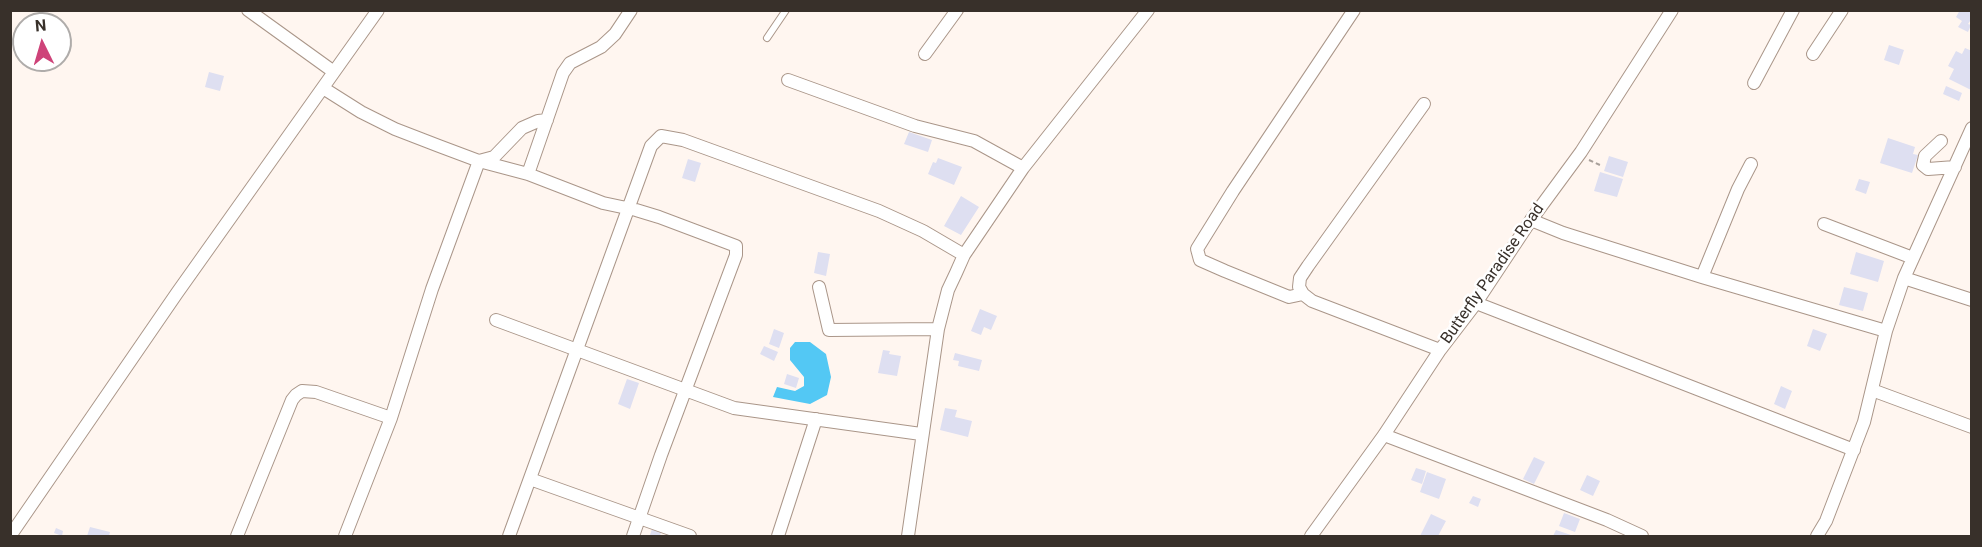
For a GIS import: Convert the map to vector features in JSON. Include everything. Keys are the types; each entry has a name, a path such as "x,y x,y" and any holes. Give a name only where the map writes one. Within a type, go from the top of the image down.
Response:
{"street":[{"path":"248,10 334,72"},
{"path":"12,532 177,293 378,10"},
{"path":"528,174 563,73 570,63 601,47 615,34 631,10"},
{"path":"925,54 957,10"},
{"path":"908,537 921,434 938,329 948,290 964,255 1023,168 1148,10"},
{"path":"1303,294 1289,297 1225,272 1200,260 1197,249 1354,10"},
{"name":"Butterfly Paradise Road","path":"1311,537 1384,435 1440,350 1476,303 1531,220 1581,152 1672,10"},
{"path":"1754,83 1793,10"},
{"path":"1813,54 1842,10"},
{"path":"788,80 908,123 974,141 1023,168"},
{"path":"323,88 361,112 395,129 479,161 528,174 578,195 674,222 734,245 737,249 633,537"},
{"path":"1424,104 1308,266 1300,278 1299,287 1303,294 1312,301 1440,350"},
{"path":"479,161 494,157 522,128 547,120"},
{"path":"1818,537 1854,450 1872,390 1886,331 1904,278 1971,128"},
{"path":"509,537 651,146 661,136 683,140 879,211 923,231 964,255"},
{"path":"1941,141 1925,156 1923,165 1928,169 1955,167"},
{"path":"345,537 391,418 432,289 479,161"},
{"path":"1702,277 1738,189 1751,164"},
{"path":"1531,220 1702,277 1886,331"},
{"path":"1824,224 1912,258"},
{"path":"1904,278 1971,300"},
{"path":"819,287 829,330 938,329"},
{"path":"1476,303 1854,450"},
{"path":"496,320 734,408 921,434"},
{"path":"1872,390 1971,427"},
{"path":"237,537 296,395 302,391 316,392 391,418"},
{"path":"778,537 816,419"},
{"path":"1384,435 1606,520 1642,537"},
{"path":"530,479 690,537"}],"lane":[{"path":"766,38 786,10"}],"water":[{"path":"795,342 810,342 826,354 831,377 827,395 810,404 773,397 777,387 795,391 804,386 804,377 790,360 790,348"}],"building":[{"path":"1960,10 1972,10 1968,32 1958,27 1962,21 1956,17"},
{"path":"1889,45 1904,50 1899,65 1884,60"},
{"path":"1965,48 1972,51 1971,90 1949,79 1954,69 1948,66 1956,51 1962,54"},
{"path":"209,72 224,76 220,91 205,87"},
{"path":"1946,86 1962,93 1959,101 1943,94"},
{"path":"909,132 932,140 928,152 904,144"},
{"path":"1888,138 1915,147 1913,154 1918,155 1912,173 1880,163"},
{"path":"1609,156 1628,162 1623,177 1604,171"},
{"path":"938,158 962,167 954,185 928,174 933,162 936,163"},
{"path":"688,159 701,163 695,182 682,178"},
{"path":"1600,172 1623,179 1617,197 1594,191"},
{"path":"1859,179 1870,182 1866,194 1855,190"},
{"path":"961,196 979,207 961,235 944,226"},
{"path":"818,252 830,254 826,276 814,273"},
{"path":"1856,252 1884,261 1878,282 1850,274"},
{"path":"1844,287 1868,293 1863,311 1839,305"},
{"path":"980,309 997,316 991,330 984,327 981,335 971,331"},
{"path":"774,329 784,333 779,348 769,344"},
{"path":"1813,329 1827,334 1820,351 1807,346"},
{"path":"764,346 778,352 774,361 760,354"},
{"path":"883,350 890,351 889,354 901,356 897,376 878,373"},
{"path":"955,353 982,360 979,371 958,366 959,361 953,360"},
{"path":"787,374 799,378 796,388 784,384"},
{"path":"627,379 639,383 630,409 618,404"},
{"path":"1781,386 1792,391 1785,409 1774,404"},
{"path":"945,408 957,410 955,417 972,421 968,437 940,430"},
{"path":"1534,457 1545,462 1534,484 1523,479"},
{"path":"1416,468 1426,471 1422,484 1411,480"},
{"path":"1427,472 1446,479 1439,499 1420,492"},
{"path":"1587,475 1600,481 1593,496 1580,490"},
{"path":"1473,496 1481,499 1478,507 1469,503"},
{"path":"1564,513 1580,519 1575,532 1559,526"},
{"path":"1431,514 1446,521 1438,536 1420,536"},
{"path":"90,527 110,532 109,536 87,536"},
{"path":"56,528 63,531 62,536 54,533"},
{"path":"652,529 661,532 660,536 650,535"},
{"path":"1556,530 1574,536 1553,536"}]}
